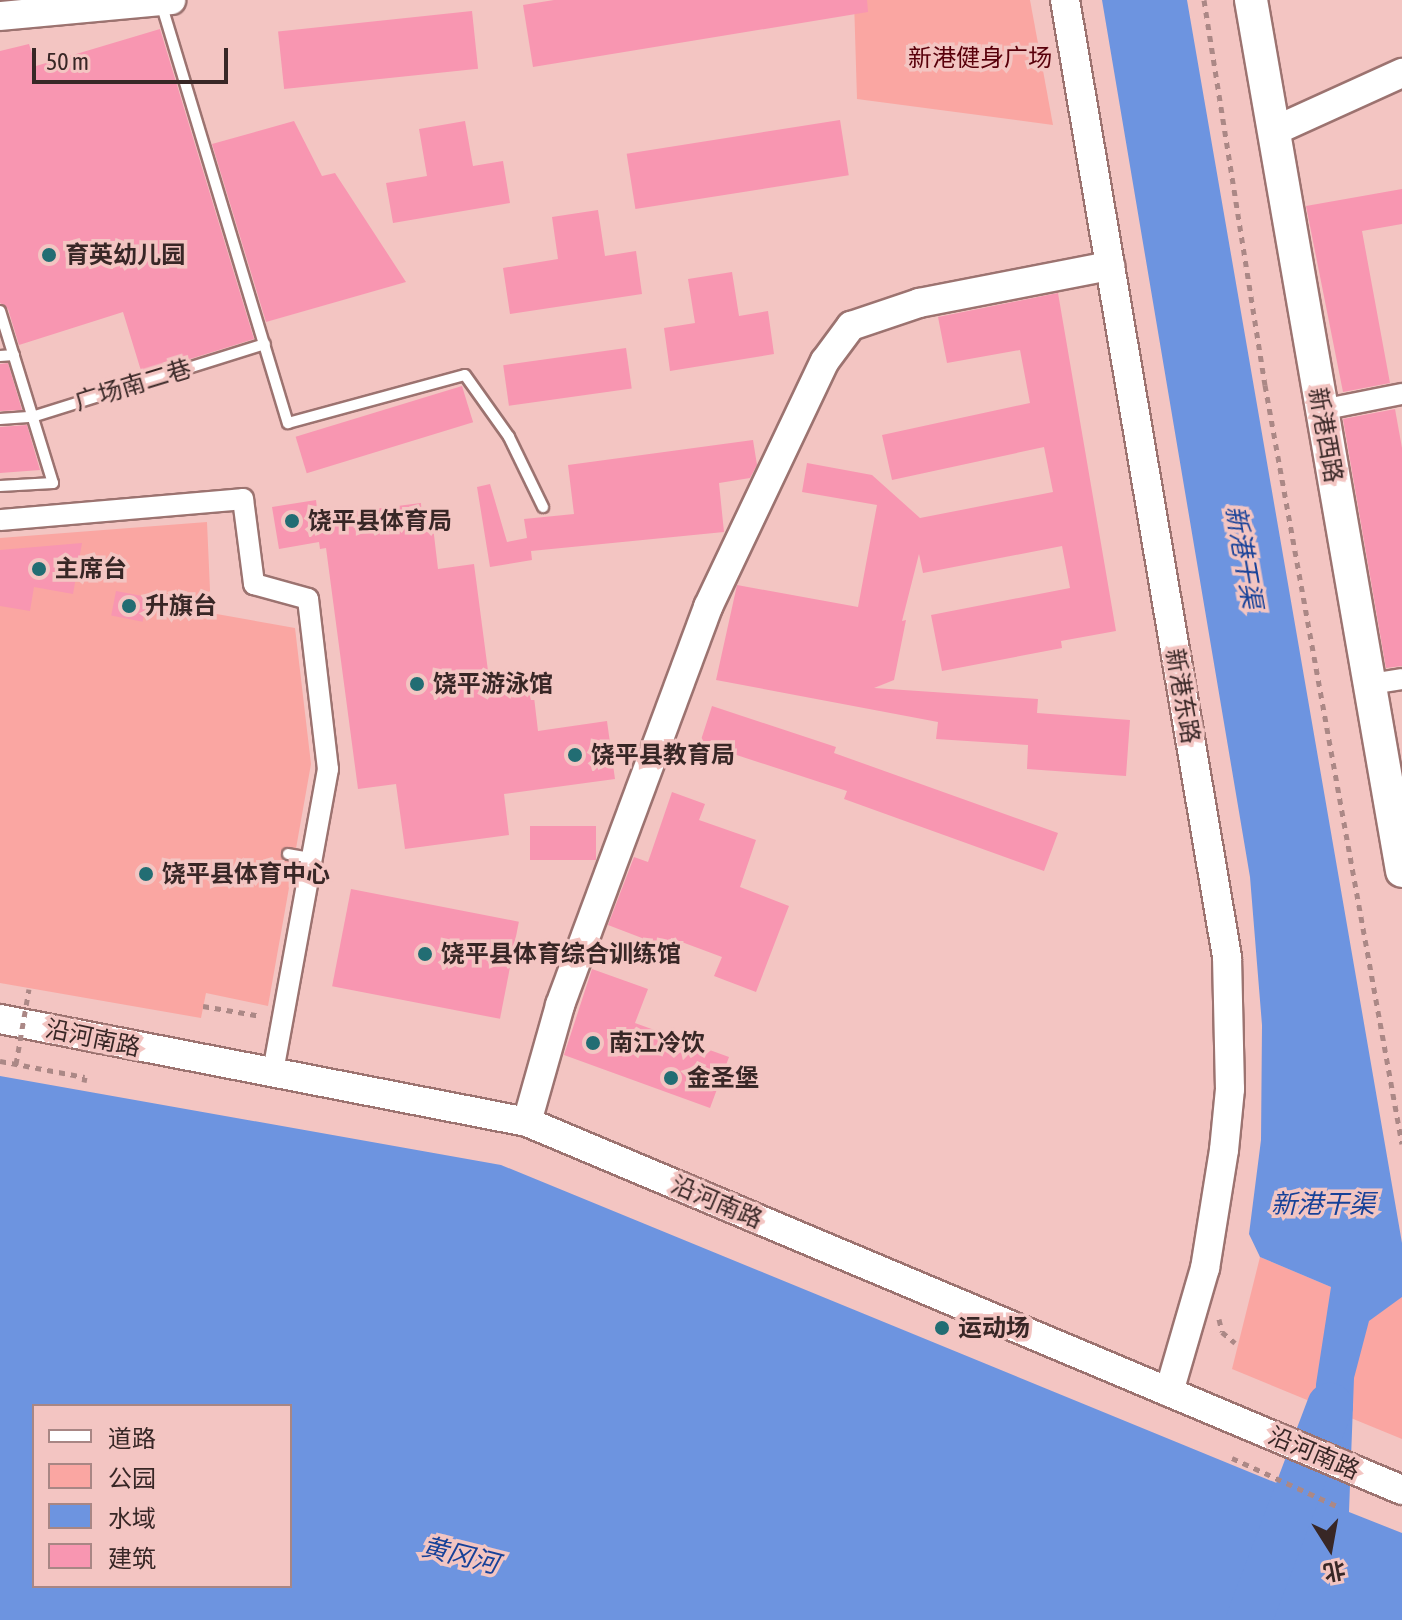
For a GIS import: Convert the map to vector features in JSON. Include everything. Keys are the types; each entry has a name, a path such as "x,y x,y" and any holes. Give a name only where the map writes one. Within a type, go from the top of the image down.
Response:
{"main road":[{"path":"0,16 52,5 171,0"},
{"name":"新港东路","path":"1065,0 1227,957 1230,1089 1224,1150 1205,1268 1169,1392"},
{"name":"新港西路","path":"1251,0 1402,871"},
{"path":"1274,131 1402,73"},
{"path":"527,1122 560,1005 708,607 825,361 851,326 919,303 1110,266"},
{"name":"沿河南路","path":"0,1019 272,1076 527,1122 1402,1490"}],"street":[{"path":"1321,410 1402,394"},
{"path":"0,520 243,499 254,584 308,599 328,769 272,1076"},
{"path":"1371,684 1402,679"}],"lane":[{"path":"161,1 288,423 465,375 509,437 543,507"},
{"path":"0,311 53,483 0,486"},
{"name":"广场南二巷","path":"0,419 32,417 265,344"},
{"path":"0,356 14,355"},
{"path":"288,854 311,858"}],"path":[{"path":"1204,0 1265,385 1402,1144"},
{"path":"16,1064 29,989"},
{"path":"203,1006 282,1019"},
{"path":"0,1061 85,1077 84,1082"},
{"path":"1232,1458 1337,1506"}],"green space":[{"name":"新港健身广场","path":"854,0 1030,0 1053,125 857,99"},
{"name":"饶平县体育中心","path":"207,522 211,613 295,628 311,764 268,1006 206,993 201,1018 0,983 0,538"},
{"path":"1260,1257 1331,1287 1330,1315 1402,1294 1402,1439 1232,1369"}],"water":[{"name":"黄冈河","path":"1102,0 1187,0 1402,1243 1402,1297 1369,1321 1354,1378 1349,1512 1402,1533 1402,1620 0,1620 0,1076 501,1165 1313,1498 1316,1384 1331,1287 1260,1257 1249,1234 1261,1140 1262,1025 1250,877"}],"building":[{"path":"554,0 867,0 868,12 533,67 523,5"},
{"path":"472,11 478,69 284,89 278,31"},
{"path":"160,29 254,339 142,374 123,312 19,345 8,309 0,303 0,51 29,44 36,66"},
{"path":"840,120 849,175 635,209 627,154"},
{"path":"294,121 322,176 335,173 406,282 266,322 212,144"},
{"path":"465,121 473,166 503,161 510,203 393,223 386,183 427,176 419,129"},
{"path":"1402,189 1402,224 1362,231 1390,383 1343,392 1306,206"},
{"path":"598,210 605,256 636,251 642,294 510,314 503,268 558,259 552,217"},
{"path":"732,272 739,316 768,311 774,354 670,371 664,328 695,323 688,279"},
{"path":"1058,293 1116,631 1061,641 1062,648 942,671 931,615 1070,588 1062,546 923,573 919,554 902,621 906,620 894,680 874,688 1038,699 1037,713 1130,720 1126,776 1027,769 1028,745 936,739 938,722 716,680 737,585 858,607 877,505 802,492 807,463 872,475 920,518 1053,492 1044,447 892,480 882,435 1030,403 1020,350 947,363 938,317"},
{"path":"626,348 632,389 509,406 503,365"},
{"path":"8,363 22,410 0,411 0,364"},
{"path":"462,386 473,422 307,473 296,437"},
{"path":"1395,409 1402,448 1402,666 1386,668 1343,419"},
{"path":"27,425 40,470 0,473 0,427"},
{"path":"753,440 757,465 750,478 719,483 724,532 531,551 532,560 490,567 477,487 490,484 507,542 527,538 524,519 574,514 568,465"},
{"name":"饶平游泳馆","path":"316,500 318,516 421,503 422,519 432,518 438,569 474,564 490,686 532,680 538,731 607,721 615,779 504,794 509,835 405,849 396,784 358,789 326,548 320,549 319,542 279,549 272,507"},
{"name":"主席台","path":"82,543 73,594 34,587 30,611 0,606 0,550"},
{"name":"升旗台","path":"116,591 147,597 143,622 111,616"},
{"path":"712,706 836,747 834,753 1058,833 1044,871 844,799 847,791 700,743"},
{"path":"672,792 705,804 699,820 756,840 740,887 789,906 756,992 714,976 722,957 671,938 668,948 608,925 634,857 648,862"},
{"path":"530,826 596,826 596,860 530,860"},
{"name":"饶平县体育综合训练馆","path":"351,889 519,922 500,1019 332,986"},
{"path":"592,969 648,989 635,1023 729,1057 710,1108 564,1055"}],"waterway":[{"name":"新港干渠","path":"1249,1620 1330,1406"}],"place":[{"name":"育英幼儿园","path":"49,255"},
{"name":"饶平县体育局","path":"292,521"},
{"name":"主席台","path":"39,569"},
{"name":"升旗台","path":"129,606"},
{"name":"饶平游泳馆","path":"417,684"},
{"name":"饶平县教育局","path":"575,755"},
{"name":"饶平县体育中心","path":"146,874"},
{"name":"饶平县体育综合训练馆","path":"425,954"},
{"name":"南江冷饮","path":"593,1043"},
{"name":"金圣堡","path":"671,1078"},
{"name":"运动场","path":"942,1328"}]}
